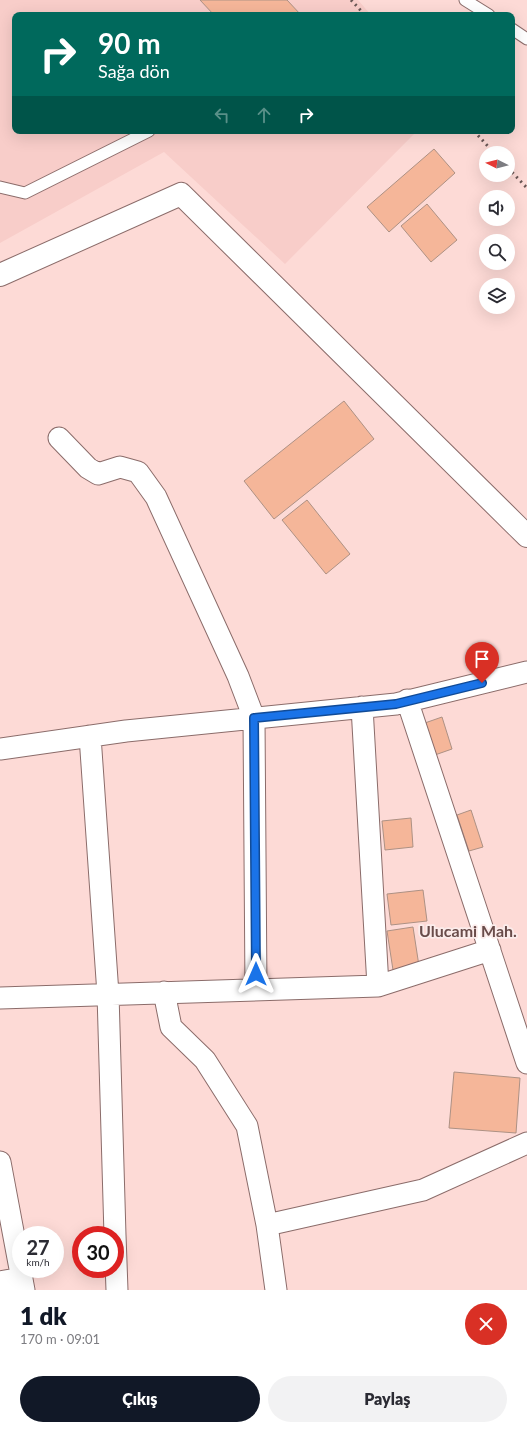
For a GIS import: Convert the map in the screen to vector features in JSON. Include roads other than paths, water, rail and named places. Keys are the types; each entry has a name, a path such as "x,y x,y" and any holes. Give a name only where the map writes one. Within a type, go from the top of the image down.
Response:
{"street":[{"path":"0,275 181,194 527,536"},
{"path":"59,438 88,468 98,474 120,467 138,472 156,497 238,676 254,718 256,990"},
{"path":"0,749 90,736 396,704 407,700 527,672"},
{"path":"407,700 527,1063"},
{"path":"362,707 378,986"},
{"path":"90,736 108,994 115,1226"},
{"path":"0,998 378,986 490,950"},
{"path":"164,992 171,1027 205,1060 247,1126 267,1225 276,1290"},
{"path":"267,1225 423,1190 527,1143"},
{"path":"0,1162 23,1284 0,1282"},
{"path":"117,1278 117,1290"}],"lane":[{"path":"465,0 484,12"},
{"path":"515,32 527,39"},
{"path":"0,187 25,192 143,134"}],"railway":[{"path":"351,0 362,12"},
{"path":"477,134 488,146"},
{"path":"515,175 527,188"}],"district":[{"name":"Ulucami Mah.","path":"468,930"}]}
